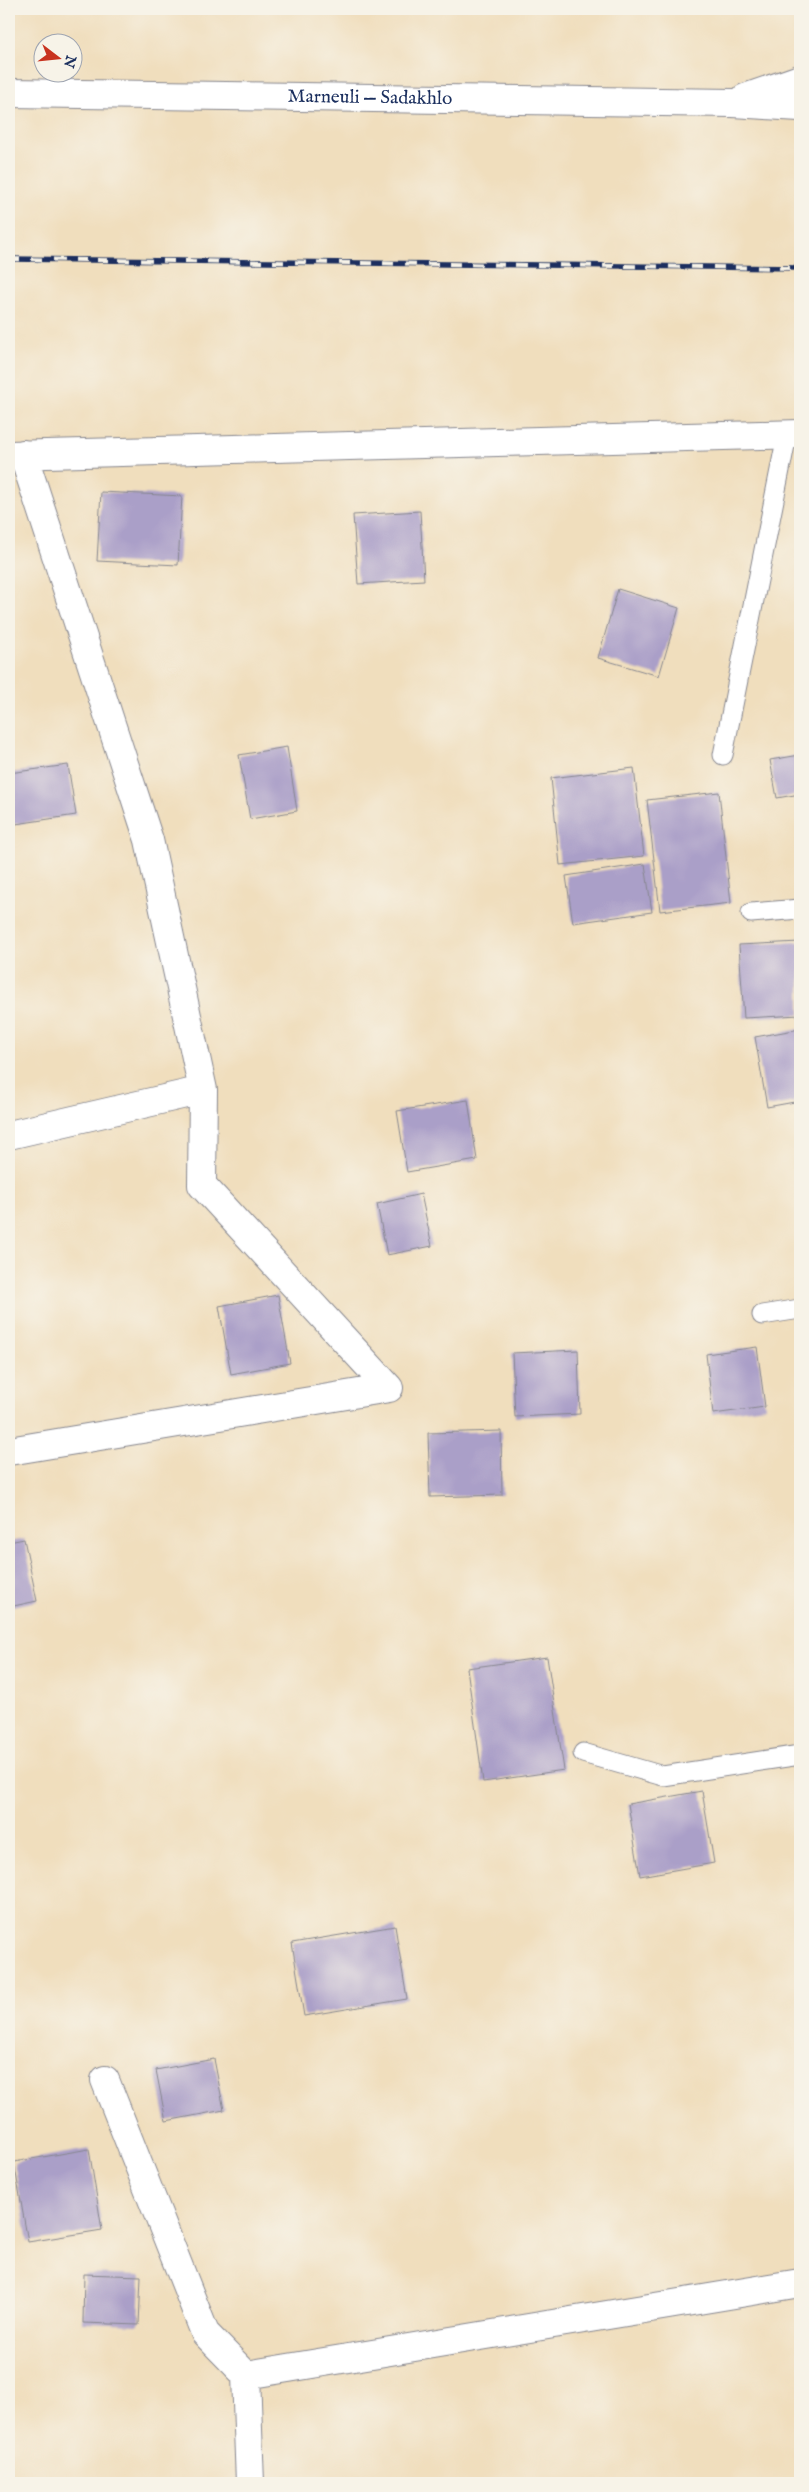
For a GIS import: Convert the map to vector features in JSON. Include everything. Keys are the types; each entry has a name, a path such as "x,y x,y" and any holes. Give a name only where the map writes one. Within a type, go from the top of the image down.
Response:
{"main road":[{"path":"732,103 800,79"},
{"name":"Marneuli — Sadakhlo","path":"9,93 732,103 800,107"},
{"path":"9,1451 390,1388 202,1185 203,1090 149,840 16,454 794,434"},
{"path":"9,1135 203,1090"},
{"path":"105,2080 205,2333 246,2375 250,2483"},
{"path":"246,2375 800,2283"}],"lane":[{"path":"724,755 794,434"},
{"path":"751,913 800,908"},
{"path":"762,1315 800,1309"},
{"path":"583,1753 663,1776 800,1755"}],"building":[{"path":"101,492 182,496 178,565 97,561"},
{"path":"420,511 424,580 358,584 353,515"},
{"path":"618,589 679,608 659,676 598,658"},
{"path":"287,747 297,811 250,819 239,755"},
{"path":"800,755 800,794 777,798 770,760"},
{"path":"68,765 76,815 9,825 9,773"},
{"path":"634,768 644,856 560,865 551,778"},
{"path":"719,792 731,903 660,911 647,800"},
{"path":"645,864 652,912 573,923 566,876"},
{"path":"800,942 800,1015 744,1018 739,945"},
{"path":"800,1029 800,1101 767,1107 755,1037"},
{"path":"468,1100 477,1160 407,1172 397,1111"},
{"path":"421,1194 432,1246 387,1255 377,1204"},
{"path":"278,1295 290,1363 231,1374 219,1306"},
{"path":"757,1347 765,1407 713,1414 706,1354"},
{"path":"578,1350 580,1414 515,1417 512,1353"},
{"path":"501,1431 502,1495 430,1497 428,1433"},
{"path":"24,1539 37,1601 9,1607 9,1542"},
{"path":"547,1657 564,1770 483,1782 467,1668"},
{"path":"702,1791 714,1863 640,1876 628,1804"},
{"path":"395,1926 407,1999 304,2016 292,1943"},
{"path":"214,2059 224,2110 166,2121 156,2070"},
{"path":"89,2149 102,2230 28,2242 14,2162"},
{"path":"84,2274 141,2276 139,2325 83,2323"}],"railway":[{"path":"9,259 800,268"}]}
